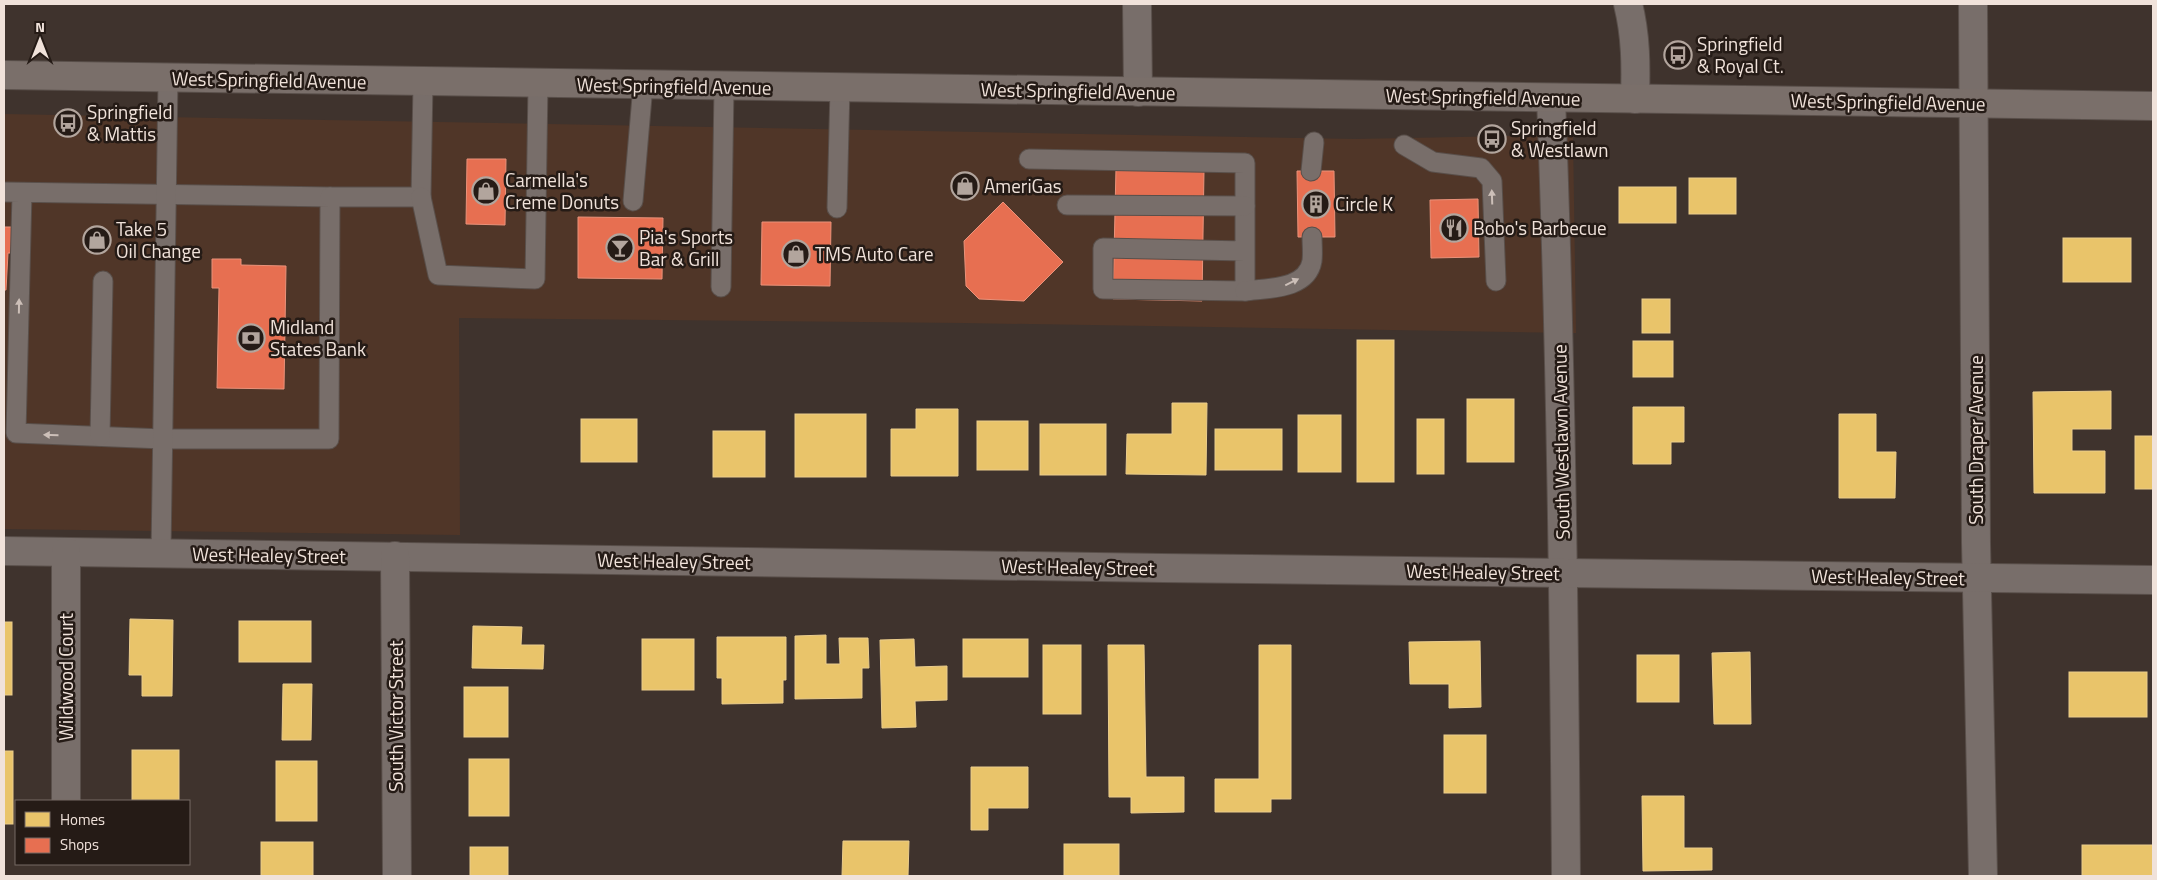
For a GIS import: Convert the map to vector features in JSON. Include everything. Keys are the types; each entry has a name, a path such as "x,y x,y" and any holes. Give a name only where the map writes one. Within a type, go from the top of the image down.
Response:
{"main road":[{"name":"West Springfield Avenue","path":"4,76 2153,106"}],"street":[{"path":"1138,4 1138,92"},
{"path":"1628,4 1633,23 1636,61 1635,99"},
{"name":"South Draper Avenue","path":"1973,4 1978,579 1983,876"},
{"name":"South Westlawn Avenue","path":"1551,98 1558,280 1564,572 1566,876"},
{"name":"West Healey Street","path":"4,551 2153,580"},
{"name":"Wildwood Court","path":"66,552 66,800"},
{"name":"South Victor Street","path":"395,556 397,876"}],"lane":[{"path":"161,553 168,79"},
{"path":"423,82 421,197 438,275 535,279 538,84"},
{"path":"633,201 643,85"},
{"path":"721,287 724,86"},
{"path":"837,208 840,88"},
{"path":"1311,171 1314,142"},
{"path":"1404,145 1433,162 1481,168 1492,181 1496,281"},
{"path":"1028,159 1245,163 1245,291"},
{"path":"330,197 329,440 163,440 16,434 13,192 421,197"},
{"path":"1066,205 1245,206"},
{"path":"1245,251 1103,248 1103,289 1245,291 1286,286 1304,277 1312,262 1312,237"},
{"path":"100,436 103,281"},
{"path":"4,394 16,413"}],"shaded area":[{"path":"4,114 1355,139 1573,135 1576,333 963,323 459,318 460,535 4,529"}],"building: Homes":[{"path":"1689,178 1736,178 1736,214 1689,214"},
{"path":"1619,187 1676,187 1676,223 1619,223"},
{"path":"2063,238 2131,238 2131,282 2063,282"},
{"path":"1642,299 1670,299 1670,333 1642,333"},
{"path":"1357,340 1394,340 1394,482 1357,482"},
{"path":"1633,341 1673,341 1673,377 1633,377"},
{"path":"2111,391 2111,429 2072,429 2072,451 2105,451 2105,493 2034,493 2033,392"},
{"path":"1467,399 1514,399 1514,462 1467,462"},
{"path":"1172,403 1207,403 1206,475 1126,474 1127,434 1172,434"},
{"path":"1633,407 1684,407 1684,442 1671,442 1671,464 1633,464"},
{"path":"916,409 958,409 958,476 891,476 891,429 916,429"},
{"path":"795,414 866,414 866,477 795,477"},
{"path":"1839,414 1876,414 1876,452 1896,452 1895,498 1839,498"},
{"path":"1298,415 1341,415 1341,472 1298,472"},
{"path":"581,419 637,419 637,462 581,462"},
{"path":"1417,419 1444,419 1444,474 1417,474"},
{"path":"977,421 1028,421 1028,470 977,470"},
{"path":"1040,424 1106,424 1106,475 1040,475"},
{"path":"1215,429 1282,429 1282,470 1215,470"},
{"path":"713,431 765,431 765,477 713,477"},
{"path":"2135,436 2153,436 2153,489 2135,489"},
{"path":"130,619 173,620 172,696 142,696 142,675 129,675"},
{"path":"239,621 311,621 311,662 239,662"},
{"path":"4,622 12,622 12,695 4,695"},
{"path":"473,626 522,627 521,645 544,645 543,669 472,668"},
{"path":"826,635 826,664 840,664 839,638 868,638 869,668 862,668 862,698 795,699 795,636"},
{"path":"717,637 786,637 786,680 783,680 783,703 722,704 722,678 717,678"},
{"path":"642,639 694,639 694,690 642,690"},
{"path":"914,639 915,667 947,666 947,700 915,701 916,727 882,728 880,640"},
{"path":"963,639 1028,639 1028,677 963,677"},
{"path":"1480,641 1481,707 1449,708 1449,684 1410,684 1409,642"},
{"path":"1043,645 1081,645 1081,714 1043,714"},
{"path":"1108,645 1144,645 1146,777 1184,777 1184,812 1131,813 1131,797 1109,797"},
{"path":"1259,645 1291,645 1291,799 1271,799 1271,812 1215,812 1215,779 1259,779"},
{"path":"1750,652 1751,724 1714,724 1712,653"},
{"path":"1637,655 1679,655 1679,702 1637,702"},
{"path":"2069,672 2147,672 2147,717 2069,717"},
{"path":"283,684 312,684 311,740 282,740"},
{"path":"464,687 508,687 508,737 464,737"},
{"path":"1444,735 1486,735 1486,793 1444,793"},
{"path":"132,750 179,750 179,800 132,800"},
{"path":"4,751 13,751 13,824 4,824"},
{"path":"469,759 509,759 509,816 469,816"},
{"path":"276,761 317,761 317,821 276,821"},
{"path":"971,767 1028,767 1028,808 988,808 988,830 971,830"},
{"path":"1642,796 1684,796 1684,848 1712,848 1712,870 1643,871"},
{"path":"843,841 909,841 908,876 842,876"},
{"path":"261,842 313,842 313,876 261,876"},
{"path":"1064,844 1119,844 1119,876 1064,876"},
{"path":"2082,845 2153,845 2153,876 2082,876"},
{"path":"470,847 508,847 508,876 470,876"}],"building: Shops":[{"name":"Carmella's Creme Donuts","path":"467,159 506,159 505,225 466,224"},
{"path":"1116,168 1204,170 1202,301 1113,299"},
{"name":"Circle K","path":"1297,171 1334,171 1335,237 1298,237"},
{"name":"Bobo's Barbecue","path":"1478,199 1479,257 1431,258 1430,200"},
{"path":"1003,202 1063,262 1024,301 979,299 966,286 964,241"},
{"name":"Pia's Sports Bar & Grill","path":"578,217 663,218 662,279 578,278"},
{"name":"TMS Auto Care","path":"762,222 831,222 830,286 761,285"},
{"path":"4,227 13,227 13,253 8,253 6,290 4,290"},
{"name":"Midland States Bank","path":"212,259 241,259 241,265 286,266 284,389 217,388 219,288 212,288"}],"place":[{"name":"Springfield & Royal Ct.","path":"1678,55"},
{"name":"Springfield & Mattis","path":"68,123"},
{"name":"Springfield & Westlawn","path":"1492,139"},
{"name":"AmeriGas","path":"965,186"},
{"name":"Carmella's Creme Donuts","path":"486,191"},
{"name":"Circle K","path":"1316,204"},
{"name":"Bobo's Barbecue","path":"1454,228"},
{"name":"Take 5 Oil Change","path":"97,240"},
{"name":"Pia's Sports Bar & Grill","path":"620,248"},
{"name":"TMS Auto Care","path":"796,254"},
{"name":"Midland States Bank","path":"251,338"}]}
